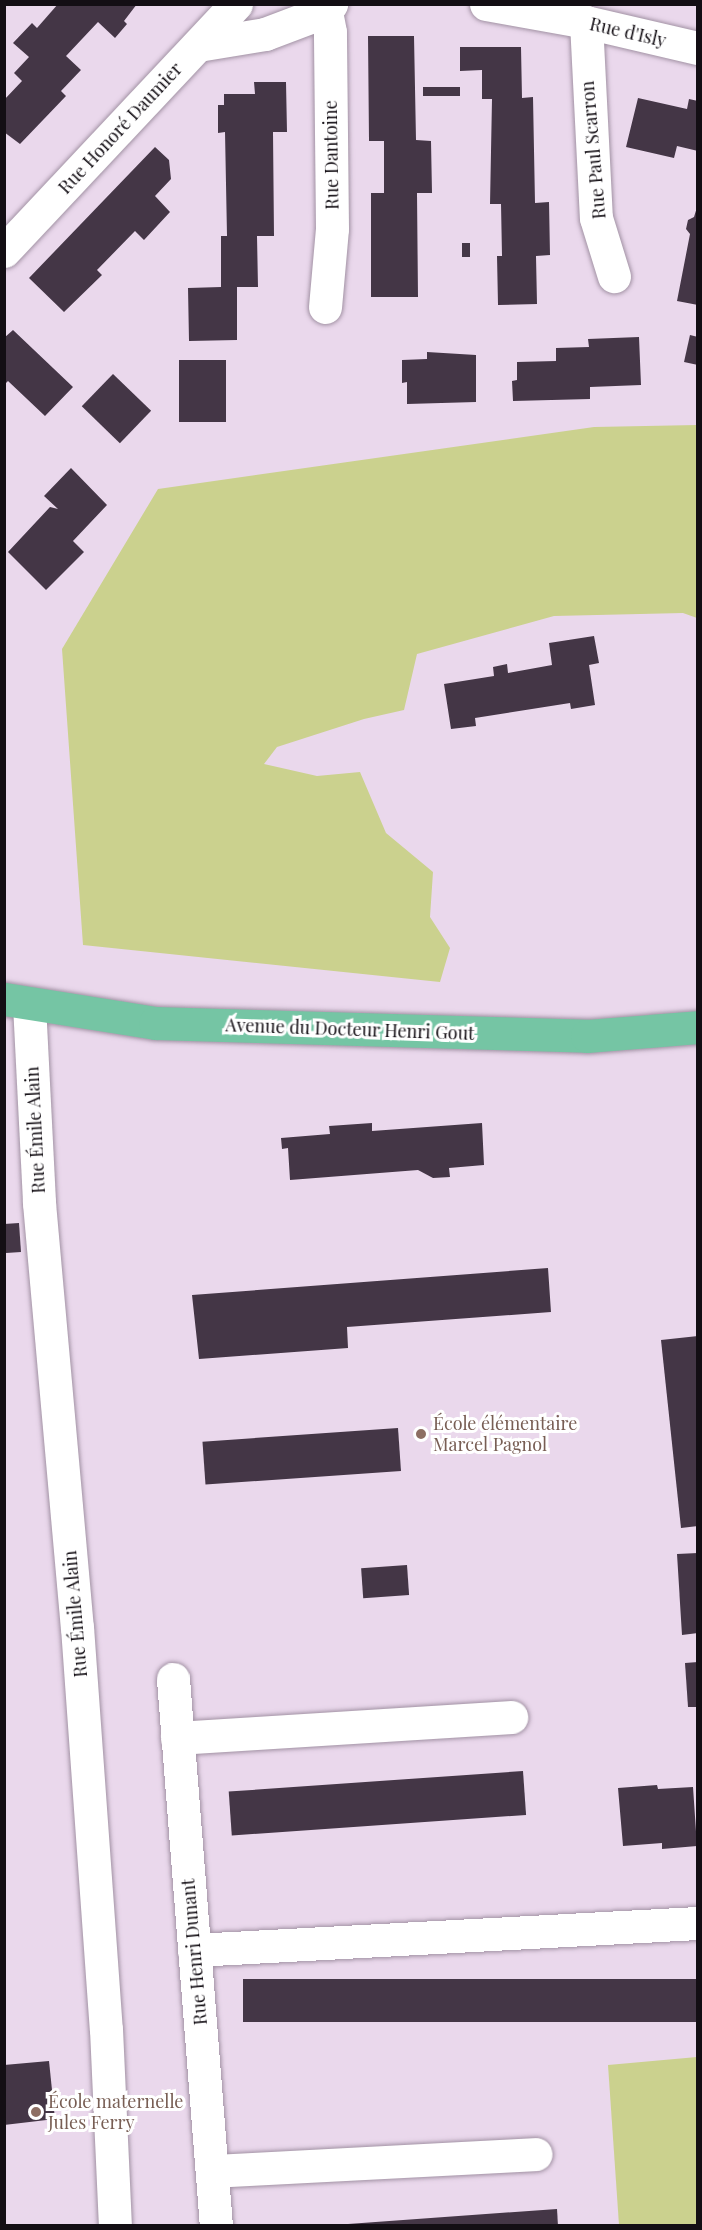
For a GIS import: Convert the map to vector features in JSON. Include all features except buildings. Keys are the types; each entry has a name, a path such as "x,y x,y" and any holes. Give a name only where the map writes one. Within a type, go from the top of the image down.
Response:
{"main road":[{"name":"Avenue du Docteur Henri Gout","path":"16,1001 155,1023 587,1036 698,1028"}],"street":[{"name":"Rue Honoré Daumier","path":"4,251 236,4"},
{"name":"Rue d'Isly","path":"486,4 586,22 698,48"},
{"path":"198,45 265,34 328,8"},
{"name":"Rue Dantoine","path":"325,307 332,229 328,8"},
{"name":"Rue Paul Scarron","path":"586,22 596,218 614,276"},
{"name":"Rue Émile Alain","path":"16,1001 39,1203 77,1627 105,2017 115,2226"},
{"name":"Rue Henri Dunant","path":"173,1679 216,2226"},
{"path":"177,1738 511,1717"},
{"path":"194,1950 698,1923"},
{"path":"212,2171 536,2154"}],"green space":[{"path":"697,425 697,618 683,613 554,616 417,654 404,710 364,719 277,747 264,764 317,776 360,772 386,833 433,872 430,917 450,948 440,982 83,945 62,649 158,489 594,427"},
{"path":"697,2057 697,2225 619,2225 608,2065"}],"place":[{"name":"École élémentaire Marcel Pagnol","path":"421,1434"},
{"name":"École maternelle Jules Ferry","path":"36,2112"}]}
